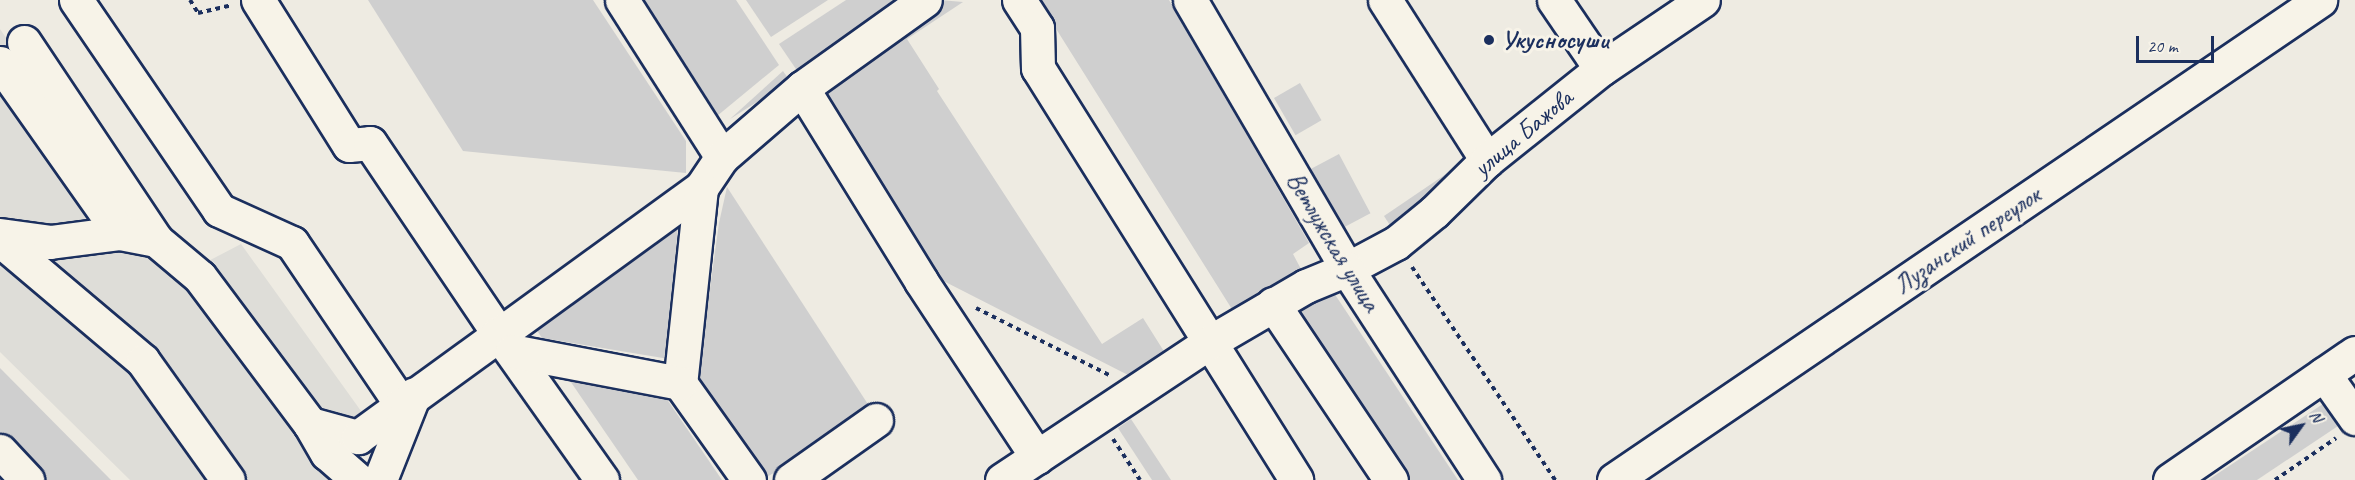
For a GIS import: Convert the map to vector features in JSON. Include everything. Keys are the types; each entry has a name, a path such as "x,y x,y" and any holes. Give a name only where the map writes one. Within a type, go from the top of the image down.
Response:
{"street":[{"path":"76,0 219,210 292,243 407,399"},
{"path":"622,0 722,157"},
{"path":"310,424 358,437 407,399 505,342 700,188 722,157 802,88 925,0"},
{"path":"1019,0 1037,28 1038,68 1296,480"},
{"name":"Ветлужская улица","path":"1190,0 1347,269 1484,480"},
{"path":"1385,0 1487,160"},
{"path":"1554,0 1601,69"},
{"name":"улица Бажова","path":"1002,480 1210,342 1273,304 1396,243 1434,212 1487,160 1601,69 1703,0"},
{"name":"Лузанский переулок","path":"1614,480 2320,0"},
{"path":"244,3 349,145 370,143 602,480"},
{"path":"12,53 120,233"},
{"path":"12,53 156,240 200,277 310,424 327,453 358,480"},
{"path":"802,88 921,281 1037,457"},
{"path":"700,188 680,383 749,480"},
{"path":"0,235 50,242 120,233 156,240"},
{"path":"0,240 143,361 228,480"},
{"path":"1273,304 1391,480"},
{"path":"505,342 680,383"},
{"path":"2170,480 2355,353"},
{"path":"2324,374 2346,428"},
{"path":"380,480 407,399"},
{"path":"791,480 876,420"},
{"path":"0,452 27,480"}],"path":[{"path":"190,0 198,13 244,3"},
{"path":"1396,243 1555,480"},
{"path":"973,307 1139,390"},
{"path":"1098,416 1140,480"},
{"path":"2275,480 2346,428"}],"shaded area":[{"path":"368,0 593,0 686,141 686,173 463,151"},
{"path":"635,0 736,0 779,65 711,121"},
{"path":"746,0 828,0 771,37"},
{"path":"846,0 908,0 800,75 779,44"},
{"path":"940,0 963,2 907,39 939,89 937,91 1102,344 1143,318 1165,353 1128,375 918,268 811,93"},
{"path":"1038,0 1169,0 1309,243 1293,254 1302,271 1235,314"},
{"path":"0,29 172,280 241,244 361,411 336,458 354,480 130,480 0,352"},
{"path":"783,71 790,81 730,119"},
{"path":"1300,83 1322,120 1296,135 1274,98"},
{"path":"1339,154 1370,213 1342,228 1311,169"},
{"path":"1471,157 1395,233 1384,216"},
{"path":"727,187 873,412 762,480 695,397 719,223"},
{"path":"678,222 669,359 542,338 530,320"},
{"path":"1330,287 1458,480 1398,480 1288,315"},
{"path":"0,368 111,480 19,480 0,459"},
{"path":"566,375 662,392 722,480 638,480"},
{"path":"2329,400 2344,422 2257,480 2208,480"},
{"path":"1131,419 1171,480 1152,480 1118,428"}],"place":[{"name":"Укусносуши","path":"1489,40"}]}
